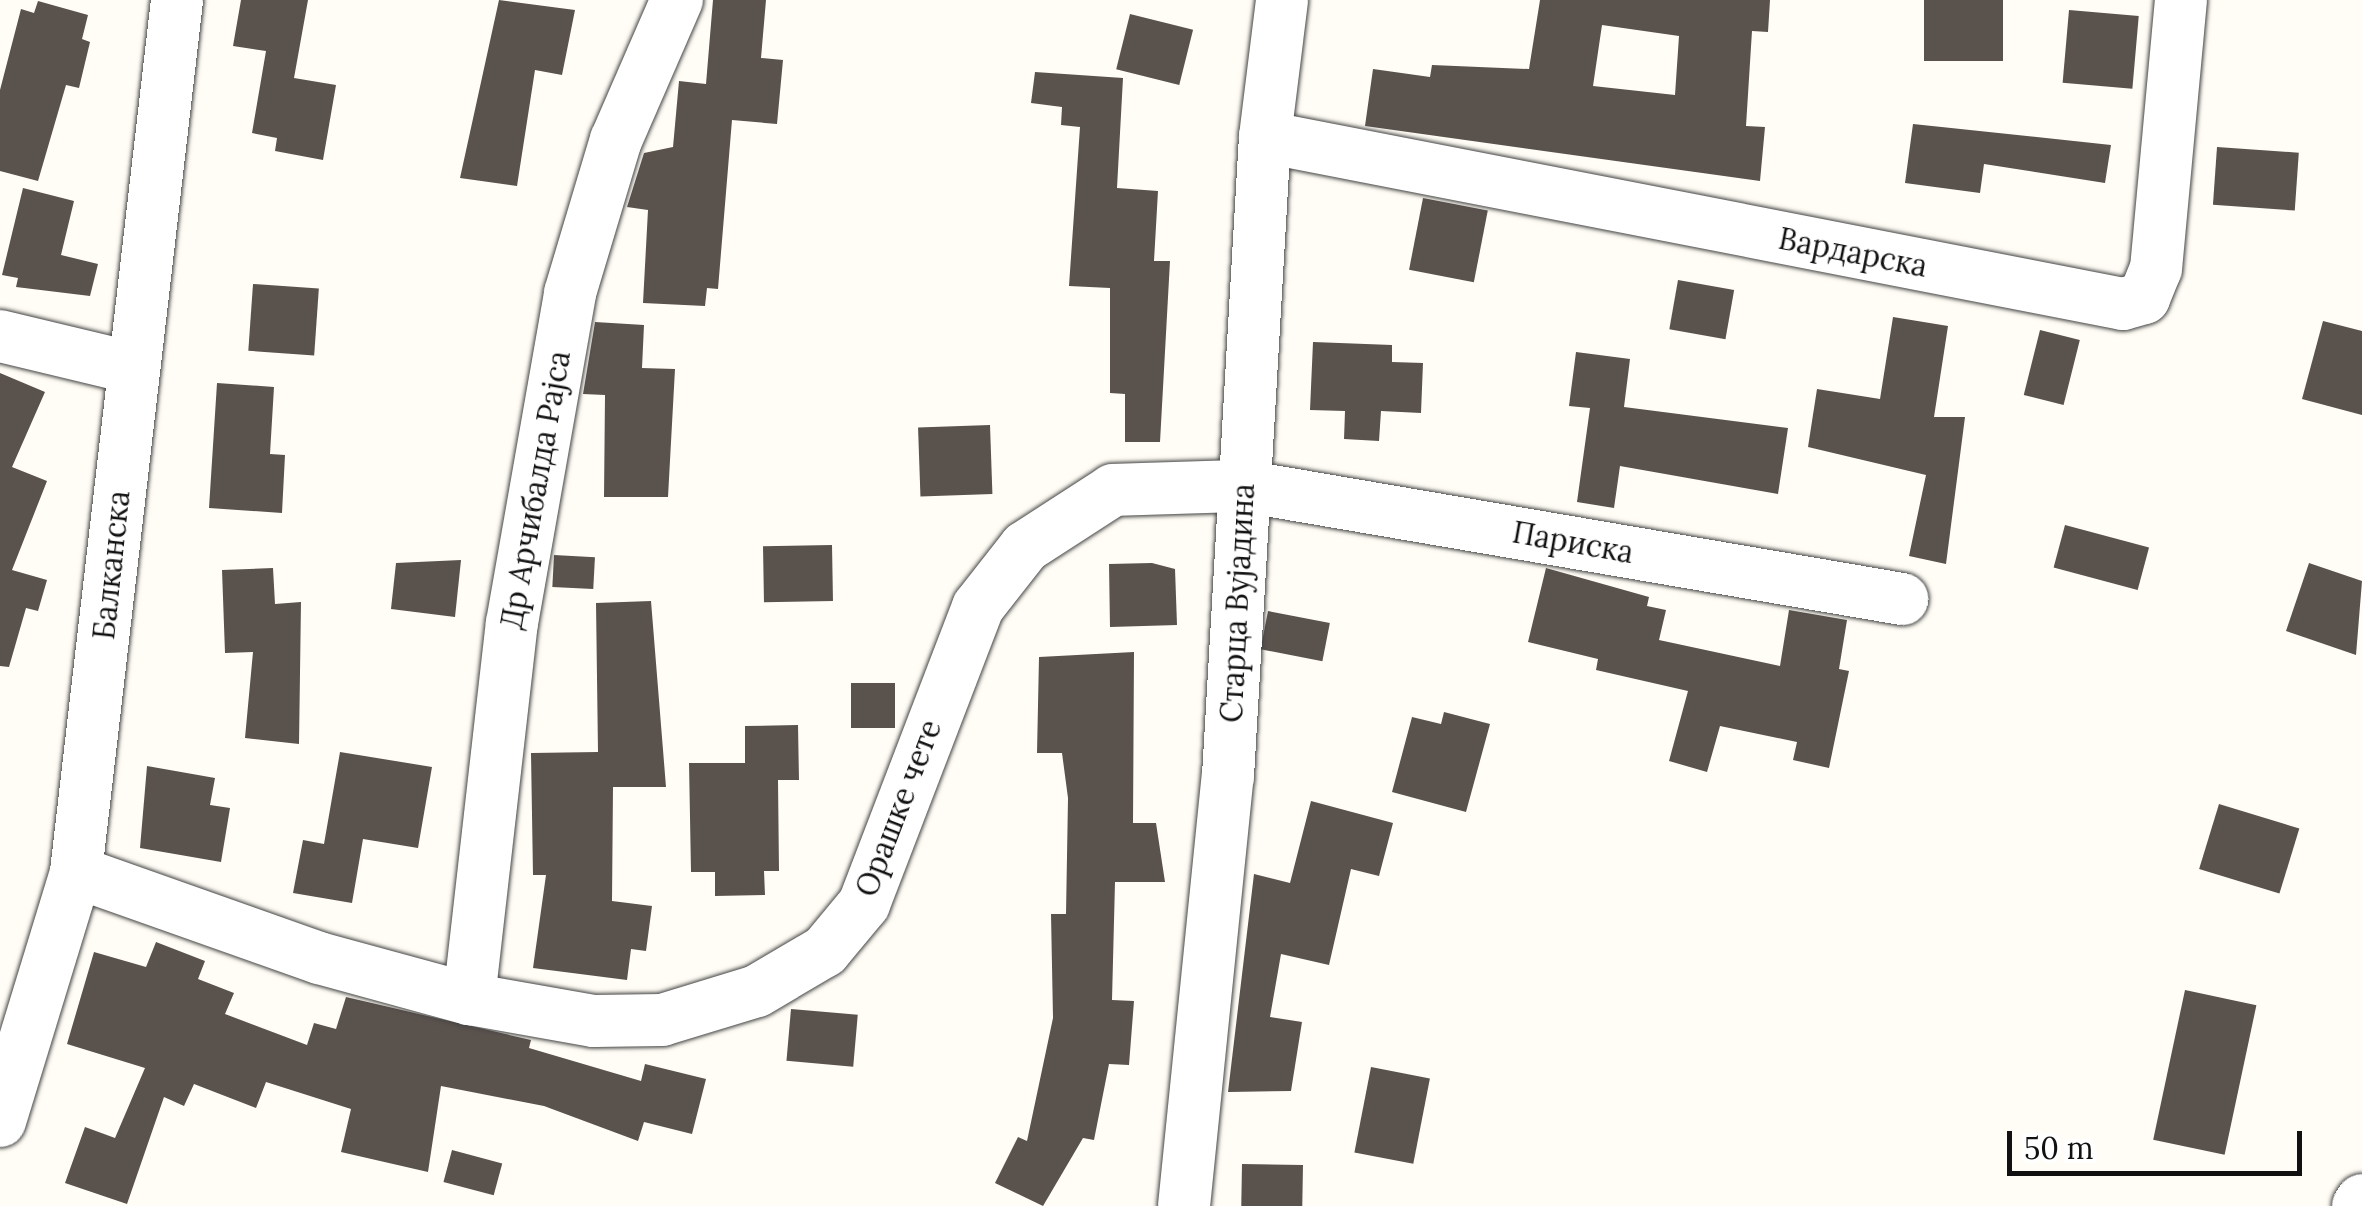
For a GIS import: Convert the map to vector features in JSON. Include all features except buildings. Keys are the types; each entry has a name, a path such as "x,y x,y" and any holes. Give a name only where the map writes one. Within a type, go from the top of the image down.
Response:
{"street":[{"name":"Балканска","path":"0,1121 76,872 177,0"},
{"name":"Др Арчибалда Рајса","path":"469,999 512,623 570,293 616,140 677,0"},
{"name":"Старца Вујадина","path":"1184,1206 1228,776 1265,137 1282,0"},
{"name":"Вардарска","path":"1265,137 2137,302 2156,269 2181,0"},
{"path":"0,336 133,368"},
{"name":"Орашке чете","path":"76,872 319,958 469,999 594,1021 662,1020 713,1010 797,971 864,904 972,620 1025,547 1113,490 1243,486"},
{"name":"Париска","path":"1243,486 1902,598"}]}
